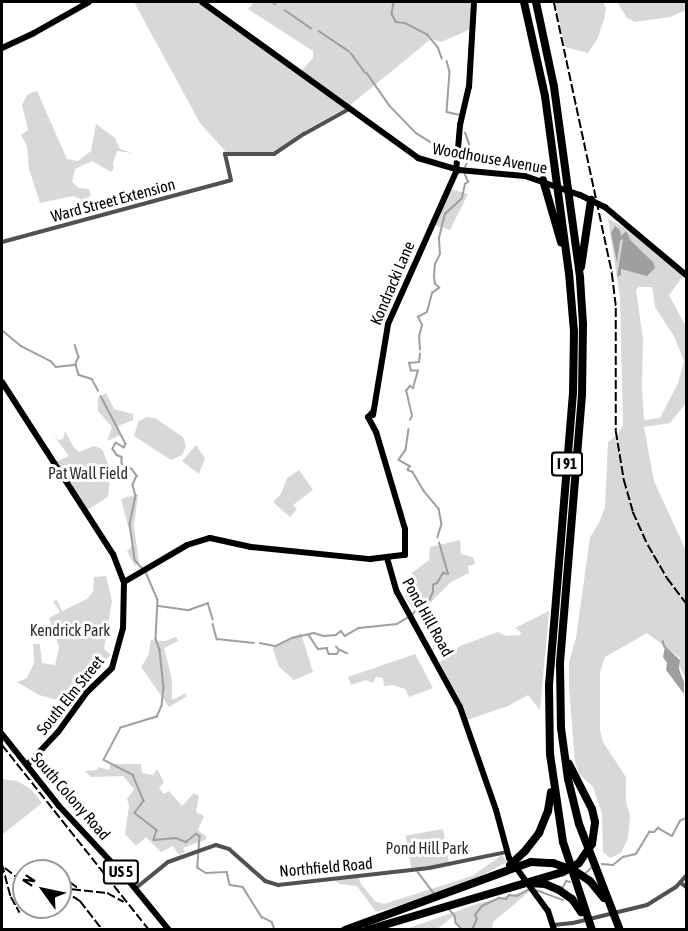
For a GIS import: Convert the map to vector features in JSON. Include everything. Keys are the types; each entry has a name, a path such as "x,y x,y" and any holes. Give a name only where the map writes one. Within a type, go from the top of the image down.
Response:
{"highway":[{"name":"I 91","path":"524,2 542,78 569,269 574,360 549,685 552,782 570,869 588,923"},
{"name":"I 91","path":"536,2 552,75 581,286 583,382 560,665 561,728 568,779 585,843 620,930"},
{"path":"543,180 569,269"},
{"path":"581,286 591,200"},
{"path":"367,930 574,866 586,855 594,836 594,815 572,772 561,728"},
{"path":"345,930 436,898 512,865 527,850 542,828 549,808 552,782"},
{"path":"512,865 538,862 560,865 580,874 596,887 613,912"},
{"path":"524,883 550,886 563,892 575,903 588,923"}],"main road":[{"path":"2,48 89,2"},
{"name":"Woodhouse Avenue","path":"202,2 422,159 457,170 511,173 543,180 591,200 605,207 687,274"},
{"path":"457,170 460,125 469,87 474,2"},
{"name":"Kondracki Lane","path":"387,558 405,555 405,529 371,417 387,324 457,170"},
{"name":"South Elm Street","path":"2,382 110,549 124,582 123,622 112,668 87,692 58,732 27,765"},
{"path":"124,582 191,543 215,538 251,547 370,559 387,558"},
{"name":"Pond Hill Road","path":"387,558 393,585 460,707 496,810 507,852 515,869 547,909 553,927"},
{"path":"122,573 142,572"},
{"name":"South Colony Road","path":"2,734 70,818 136,888 168,930"}],"street":[{"name":"Ward Street Extension","path":"2,242 231,180 225,154 274,154 349,109"},
{"name":"Northfield Road","path":"136,888 168,862 199,849 216,845 229,849 266,881 279,885 429,868 507,852"},
{"name":"Pond Hill Road","path":"553,927 643,906 681,883 687,876"},
{"path":"681,883 687,887"}],"green space":[{"path":"134,2 198,2 298,74 313,58 313,51 248,9 254,2 473,2 471,29 441,42 431,39 349,106 306,130 279,150 273,153 227,153 200,123"},
{"path":"555,2 603,2 606,8 604,19 598,38 588,53 565,47"},
{"path":"617,2 686,2 686,10 670,17 635,22 627,18"},
{"path":"37,91 67,159 78,161 91,151 96,124 115,138 120,149 132,153 117,151 111,172 92,161 75,169 72,182 79,188 89,189 91,196 83,200 73,196 40,203 29,169 27,146 21,135 28,130 22,105 28,94"},
{"path":"451,189 468,194 450,230 434,225"},
{"path":"608,219 624,227 684,275 669,295 686,327 686,403 670,423 644,427 654,481 686,551 686,679 680,667 680,658 647,633 605,657 600,672 600,730 603,742 626,777 626,802 630,816 628,838 621,853 610,858 603,852 602,814 593,787 579,774 575,762 569,662 576,638 590,537 605,507 608,442 618,434 623,425 620,297","holes":["639,287 652,287 655,307 675,338 684,362 678,383 660,418 644,420 643,339 636,290"]},
{"path":"106,393 114,409 133,414 133,420 118,426 121,435 107,441 112,427 98,411 98,398"},
{"path":"146,417 155,418 183,437 186,446 182,455 171,460 134,436 138,422"},
{"name":"Pat Wall Field","path":"65,431 79,452 94,446 102,449 111,471 108,497 87,510 55,462 69,456 52,433 58,440 63,439"},
{"path":"196,445 205,458 199,474 182,461"},
{"path":"299,470 313,490 293,505 297,509 290,517 273,502 281,494 287,478"},
{"path":"138,494 134,526 139,563 135,566 127,551 132,546 131,537 121,499"},
{"path":"460,540 461,554 473,557 475,564 468,566 469,573 451,582 427,606 414,610 405,596 414,589 411,582 412,573 429,560 430,547"},
{"name":"Kendrick Park","path":"106,576 112,601 104,649 111,655 94,669 92,683 75,705 39,695 17,682 27,678 34,663 33,644 40,644 42,663 55,665 59,647 49,618 60,612 53,601 57,600 62,611 87,599 93,592 94,577"},
{"path":"549,611 540,710 528,695 508,706 467,720 440,662 460,646 498,632 506,636 520,635 521,632 515,628"},
{"path":"301,633 313,672 294,680 279,667 273,647"},
{"path":"176,637 178,641 164,648 172,679 172,700 186,693 186,697 169,707 141,667 148,656 151,640 165,641"},
{"path":"415,654 433,688 409,697 405,689 393,685 384,686 383,678 376,677 373,683 366,680 351,685 348,677"},
{"path":"110,764 141,764 142,773 153,775 157,769 164,782 159,788 164,794 169,791 182,806 194,793 199,796 196,812 204,816 198,830 207,837 205,840 183,848 185,852 179,855 173,846 161,852 146,837 136,846 125,834 129,806 127,799 134,789 123,776 91,777 85,771 97,770 98,767 109,770"},
{"path":"2,779 17,781 31,789 42,803 2,835"},
{"name":"Pond Hill Park","path":"443,829 449,862 411,869 406,836"},
{"path":"502,855 507,862 481,876 422,899 376,912 357,886 340,884 333,879 359,878 375,901 384,904 472,876"},
{"path":"530,891 493,922 492,929 462,929 455,922 454,916 437,929 403,930 480,903"}],"shaded area":[{"path":"615,226 620,230 621,236 626,231 631,241 653,262 655,268 647,276 621,269 621,275 617,277 623,239 620,241 617,263 611,233"},
{"path":"665,646 680,660 679,669 684,682 684,694 666,670 667,663 663,657"}],"waterway":[{"path":"394,2 392,14 396,22 405,23 427,34 438,47 442,58"},
{"path":"2,5 2,17"},
{"path":"285,10 311,28"},
{"path":"319,31 349,51"},
{"path":"351,53 365,72"},
{"path":"447,61 450,72 447,112 460,115"},
{"path":"367,73 390,106 416,133 442,149"},
{"path":"465,133 472,153 465,167"},
{"path":"420,350 419,337 422,325 418,317 427,312 432,293 439,288 435,284 434,277 435,264 440,254 439,238 445,214 462,198 465,184 468,182 465,175"},
{"path":"2,330 21,346 51,361 56,367 76,365 79,375 92,379 98,390"},
{"path":"75,345 79,357 76,364"},
{"path":"410,420 412,416 406,391 410,386 413,388 418,371 411,371 409,363 419,362 420,354"},
{"path":"101,396 126,444 124,448 116,443 113,449 117,455 122,457 122,464 132,469 137,476 133,485 136,496 130,524 135,560 143,569"},
{"path":"409,429 406,450 399,460 410,466 408,470 413,472 424,491 439,509 442,524 438,537"},
{"path":"413,614 423,601 424,607 427,606 433,592 433,585 443,573 448,574 439,543"},
{"path":"146,572 158,600 156,639 160,650 164,687 162,706 157,717 121,728 104,760 133,775 144,801 135,813 157,830 154,840 176,838 186,842 196,834 200,836 198,868 206,873 227,872 230,885 243,887 262,917 272,922 275,930"},
{"path":"159,606 189,610 208,603 213,619"},
{"path":"260,643 276,646 292,638 314,633 324,636 336,635 341,631 345,636 359,628 397,624 409,617"},
{"path":"213,624 217,639 254,643"},
{"path":"309,635 318,649 327,648 329,654 337,654 339,650 336,647"},
{"path":"663,641 665,647"},
{"path":"340,650 347,653"},
{"path":"602,864 613,865 623,857 636,854 649,832 654,832 658,828 672,836 680,821 686,818"},
{"path":"585,874 591,868"},
{"path":"418,872 434,893"},
{"path":"562,889 566,881 570,882"},
{"path":"472,930 477,919 475,915 482,906 499,898 506,899 509,895 517,896 528,890"},
{"path":"536,890 563,900"},
{"path":"450,910 455,916 456,923 463,930"}],"railway":[{"path":"554,2 612,273 616,308 616,431 624,480 633,512 648,545 667,578 686,603"},
{"path":"2,745 149,930"},
{"path":"2,864 12,899"},
{"path":"5,868 12,874"},
{"path":"72,884 79,889"},
{"path":"72,889 107,893 124,902"},
{"path":"72,896 80,901 103,930"}]}
